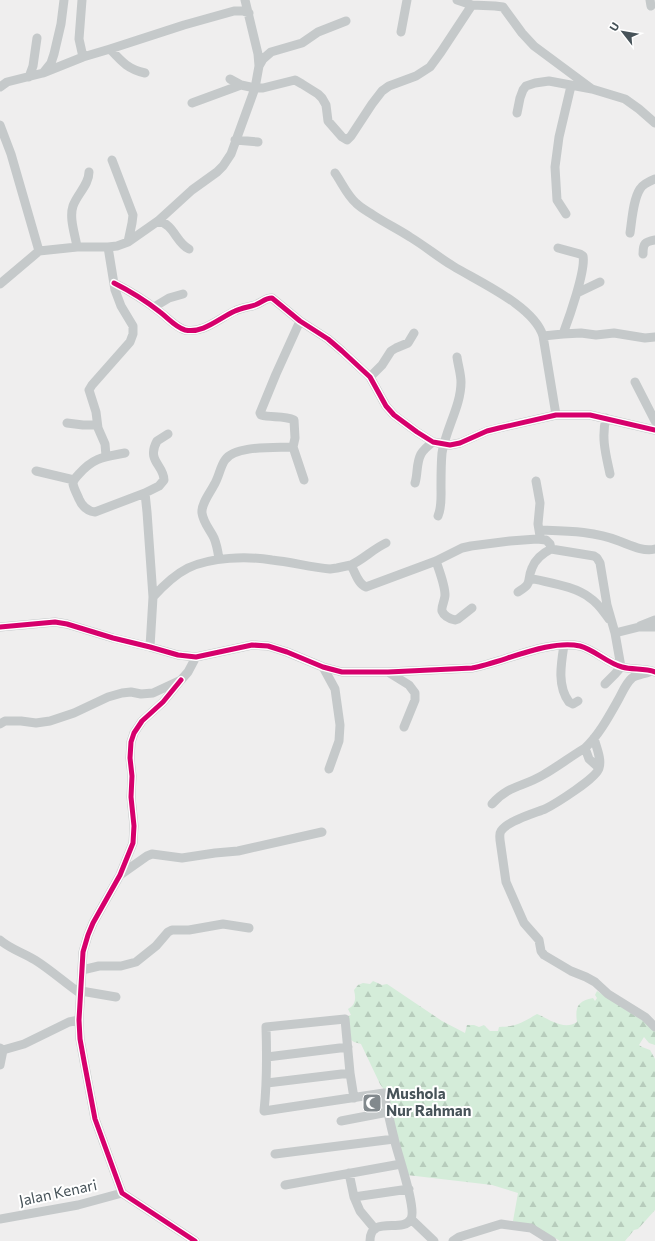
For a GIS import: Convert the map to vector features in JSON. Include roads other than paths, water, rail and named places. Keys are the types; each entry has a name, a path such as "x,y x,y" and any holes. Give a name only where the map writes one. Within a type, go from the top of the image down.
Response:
{"street":[{"path":"43,73 51,63 54,54 61,24 64,0"},
{"path":"82,0 79,39 83,57"},
{"path":"0,284 39,251 77,246 118,246 128,242 158,221 192,190 220,169 230,154 255,88 259,66 258,54 245,0"},
{"path":"401,32 407,0"},
{"path":"457,0 472,5 495,6 503,8 534,46 592,89"},
{"path":"230,79 241,85 255,88 263,88 295,80 318,94 325,101 328,121 342,137 347,140 382,91 389,86 416,76 430,67 472,5"},
{"path":"0,87 7,82 43,73 83,57 184,25 234,11 249,13"},
{"path":"259,66 263,59 272,52 302,43 318,32 346,21"},
{"path":"29,77 33,66 37,38"},
{"path":"110,49 129,68 145,74"},
{"path":"517,112 520,98 526,86 534,83 549,81 592,89 625,99 655,123"},
{"path":"192,103 241,85"},
{"path":"566,214 557,200 555,167 559,137 571,86"},
{"path":"0,125 11,154 39,251"},
{"path":"235,140 258,142"},
{"path":"112,160 132,215 128,242"},
{"path":"77,246 72,211 75,202 88,179 89,172"},
{"path":"335,173 351,198 360,207 413,239 449,264 513,302 530,315 541,329 543,336 556,415"},
{"path":"630,233 638,194 641,188 655,178"},
{"path":"158,221 167,224 183,244 189,249"},
{"path":"643,254 643,248 646,243 655,240"},
{"path":"106,456 105,444 97,425 96,412 89,390 130,342 133,334 133,326 121,306 114,283 108,247"},
{"path":"558,248 584,256 583,268 563,334"},
{"path":"576,293 600,282"},
{"path":"114,283 138,296 179,328 185,330 203,328 237,310 255,305 269,298 274,300 300,321 328,339 370,377 386,406 394,415 416,432 433,442 450,445 460,443 487,431 556,415 590,415 655,430"},
{"path":"154,307 169,298 183,294"},
{"path":"300,321 260,413 266,416 289,418 294,420 295,438 293,447 304,480"},
{"path":"370,377 382,365 391,351 408,344 414,333"},
{"path":"543,336 581,333 596,335 614,333 640,338 655,337"},
{"path":"438,516 440,510 441,464 444,444 459,396 461,381 457,357"},
{"path":"635,382 655,421"},
{"path":"606,418 603,432 603,444 610,474"},
{"path":"67,422 82,425 97,425"},
{"path":"126,453 106,456 93,461 81,471 74,480 74,487 81,502 92,512 101,511 145,493 159,486 163,482 163,476 154,460 154,451 157,441 168,434"},
{"path":"415,483 417,478 418,463 422,453 433,442"},
{"path":"219,559 214,538 202,513 202,507 218,478 224,461 228,456 247,449 293,447"},
{"path":"36,471 74,480"},
{"path":"536,481 540,503 538,524 540,535 548,542 551,549"},
{"path":"145,493 148,512 153,597 150,647"},
{"path":"351,565 360,583 366,587 436,561 450,553 471,546 510,541 540,535 592,533 609,537 638,548 651,550 655,549"},
{"path":"153,597 167,582 188,568 205,562 219,559 252,558 337,568 351,565 386,543"},
{"path":"518,592 527,586 532,568 540,557 551,549 594,556 597,558 600,563 607,605 614,629 621,667"},
{"path":"436,561 445,592 445,599 442,608 444,614 455,620 472,608"},
{"path":"530,578 584,593 594,601 614,629"},
{"path":"639,627 655,620"},
{"path":"0,627 55,622 178,655 196,657 252,645 268,646 323,667 342,672 388,672 472,668 541,648 576,645 583,647 621,667 654,672"},
{"path":"614,629 639,627 655,628"},
{"path":"564,645 561,676 562,689 568,702 572,704 578,701"},
{"path":"195,1241 122,1193 95,1119 81,1046 79,1020 83,952 88,935 93,923 120,875 131,849 134,835 130,758 131,742 134,732 142,721 163,702 188,672 196,657"},
{"path":"323,667 335,689 340,725 339,741 329,769"},
{"path":"605,684 621,667"},
{"path":"388,672 409,685 415,693 415,700 404,727"},
{"path":"492,804 503,793 543,775 585,748 594,738 618,702 628,682 633,677 654,672"},
{"path":"0,724 5,721 36,723 50,721 74,714 108,697 131,692 141,694 153,693 180,680"},
{"path":"594,738 599,754 599,768 593,776 545,809 522,818 501,830 500,840 506,882 524,923 539,940 541,951 544,955 571,971 595,982 605,992 645,1017 655,1027"},
{"path":"585,748 589,759 599,768"},
{"path":"120,875 152,854 182,858 238,851 322,832"},
{"path":"82,970 99,966 121,966 136,962 156,946 168,932 172,930 189,930 223,924 248,928"},
{"path":"0,940 38,962 81,992 116,997"},
{"path":"354,1098 345,1019 266,1028 267,1083 264,1111 354,1098 384,1093 394,1139 408,1188 412,1212 411,1219 407,1224 384,1226 375,1229 371,1235 370,1241"},
{"path":"0,1065 2,1049 24,1044 69,1022 79,1020"},
{"path":"267,1057 348,1047"},
{"path":"267,1083 350,1073"},
{"path":"341,1120 388,1112"},
{"path":"275,1154 394,1139"},
{"path":"285,1185 401,1164"},
{"path":"349,1173 354,1198 360,1211 375,1229"},
{"path":"354,1198 408,1188"},
{"name":"Jalan Kenari","path":"0,1219 78,1205 122,1193"},
{"path":"411,1219 434,1241"},
{"path":"453,1241 459,1237 501,1224 531,1228 552,1241"}],"place":[{"name":"Mushola Nur Rahman","path":"372,1103"}]}
